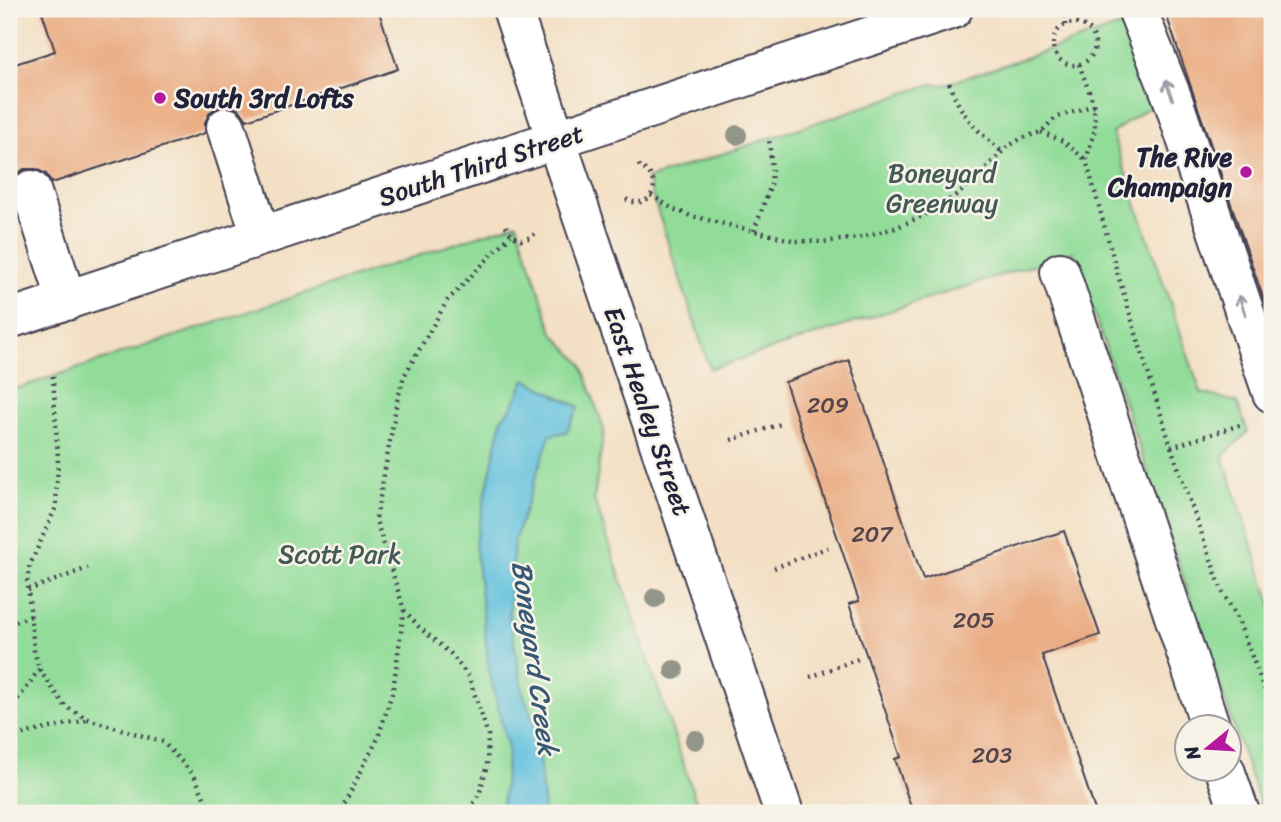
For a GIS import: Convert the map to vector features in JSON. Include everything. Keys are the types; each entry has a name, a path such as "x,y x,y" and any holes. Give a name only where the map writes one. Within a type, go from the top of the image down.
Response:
{"street":[{"name":"East Healey Street","path":"512,9 784,813"},
{"name":"South Third Street","path":"9,319 953,9"},
{"path":"1137,9 1172,97 1272,393"},
{"path":"226,127 261,236"},
{"path":"31,190 67,301"},
{"path":"1060,272 1206,714"},
{"path":"1230,784 1240,813"}],"path":[{"path":"1065,9 1065,25"},
{"path":"1065,25 1084,25 1093,35 1095,43 1090,57 1079,65 1065,62 1055,53 1053,40 1059,29 1065,25"},
{"path":"1079,65 1094,105 1095,129 1086,159 1118,275 1171,447 1222,591 1238,621 1272,709"},
{"path":"949,83 958,106 968,121 1001,151"},
{"path":"651,195 673,209 709,221 796,241 840,241 878,233 915,220 948,202 973,181 1001,151 1021,138 1041,132 1055,118 1094,105"},
{"path":"1041,132 1063,141 1086,159"},
{"path":"754,231 771,185 769,139"},
{"path":"625,198 630,202 642,202 651,195 654,183 652,177 638,162"},
{"path":"506,226 511,235 521,240 527,240 538,228"},
{"path":"468,813 480,792 487,765 488,735 469,677 451,654 419,627 404,610 376,520 404,376 447,301 511,235"},
{"path":"53,376 58,458 56,507 30,565 27,579 34,650 39,669 65,706 88,719 163,742 194,775 211,813"},
{"path":"731,440 784,423"},
{"path":"1171,447 1247,423"},
{"path":"774,568 829,547"},
{"path":"28,590 88,568"},
{"path":"335,813 343,812 378,738 389,702 404,610"},
{"path":"9,624 31,616"},
{"path":"810,677 858,659"},
{"path":"9,710 39,669"},
{"path":"1266,690 1272,691"},
{"path":"9,737 88,719"}],"green space":[{"name":"Boneyard Greenway","path":"1124,25 1152,105 1112,133 1201,393 1237,402 1248,432 1223,456 1272,607 1272,813 1263,813 1242,751 1242,714 1229,714 1073,252 710,369 647,179 932,84 943,85"},
{"name":"Scott Park","path":"517,223 553,333 582,364 604,430 594,499 700,813 9,813 9,391"}],"water":[{"path":"525,379 579,407 566,432 550,435 514,542 509,615 523,692 536,730 544,808 543,813 501,813 508,749 489,670 475,543 502,418 512,407"}],"building":[{"name":"South 3rd Lofts","path":"41,9 378,9 398,69 247,120 240,110 231,106 219,106 210,112 205,122 205,133 52,183 46,174 36,169 24,169 14,176 9,197 9,66 55,51"},
{"name":"The Rive Champaign","path":"1193,9 1272,9 1272,305 1266,306 1167,17"},
{"path":"849,360 923,579 1064,531 1100,635 1042,655 1096,813 913,813 895,759 901,757 849,604 859,601 785,382"}],"place":[{"name":"South 3rd Lofts","path":"160,98"},
{"name":"The Rive Champaign","path":"1246,172"}],"water label":[{"name":"Boneyard Creek","path":"535,658"}]}
